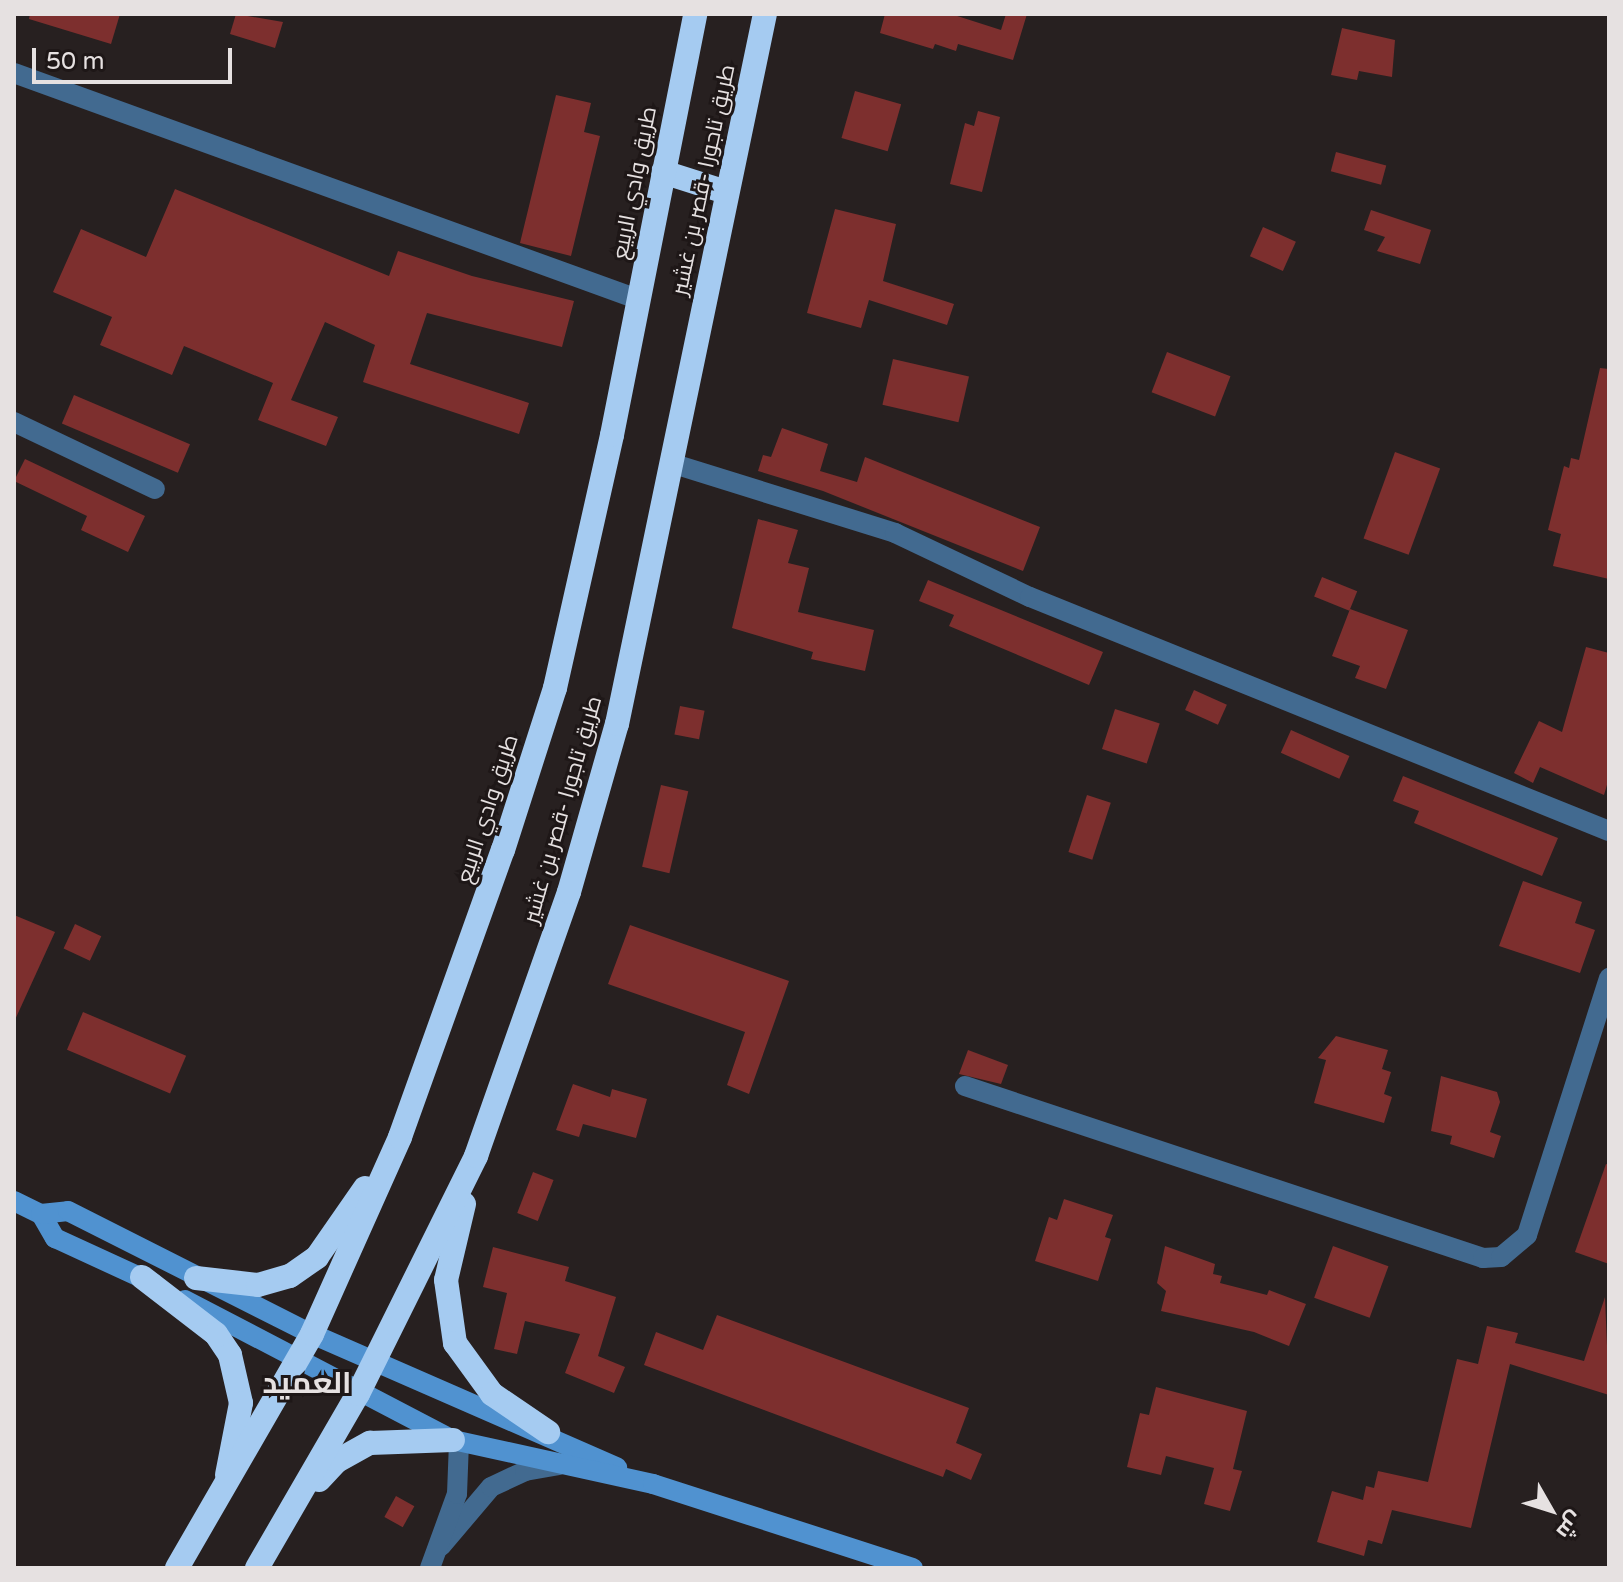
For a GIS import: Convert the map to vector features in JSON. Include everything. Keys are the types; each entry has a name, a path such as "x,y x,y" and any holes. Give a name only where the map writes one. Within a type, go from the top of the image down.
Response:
{"highway":[{"name":"طريق وادي الربيع","path":"177,1568 222,1497 312,1334 400,1137 503,850 555,688 640,300 695,14"},
{"name":"طريق تاجورا -قصر بن غشير","path":"257,1568 358,1394 476,1156 569,892 617,724 674,464 726,192 765,14"},
{"path":"663,172 726,192"},
{"path":"196,1278 258,1285 305,1268 400,1137"},
{"path":"476,1156 446,1280 448,1322 477,1379 548,1432"},
{"path":"142,1277 216,1334 239,1378 241,1403 222,1497"},
{"path":"292,1508 337,1461 370,1443 456,1441"}],"main road":[{"path":"14,1201 41,1214 68,1211 312,1334 548,1432 653,1484"},
{"path":"41,1214 55,1238 142,1277 358,1394 456,1441 653,1484 913,1568"}],"street":[{"path":"14,73 640,300"},
{"path":"14,422 155,489"},
{"path":"674,464 895,533 1030,597 1609,831"},
{"path":"965,1086 1483,1258 1501,1257 1527,1235 1609,978"},
{"path":"430,1568 441,1546 457,1494 456,1441"},
{"path":"441,1546 491,1487 525,1471 559,1465"}],"building":[{"path":"30,14 120,14 111,44 29,19"},
{"path":"236,14 283,22 275,48 230,34"},
{"path":"885,14 951,14 1001,30 1006,14 1027,14 1013,60 958,44 956,51 935,44 933,49 880,33"},
{"path":"1342,28 1395,40 1392,77 1359,71 1357,80 1331,75"},
{"path":"855,91 901,104 888,151 841,138"},
{"path":"556,95 591,103 584,132 600,136 571,256 520,243"},
{"path":"978,111 1000,117 982,192 950,184 965,123 974,126"},
{"path":"1336,152 1386,165 1381,185 1331,171"},
{"path":"175,189 389,276 398,251 472,276 574,301 562,347 427,313 410,364 529,403 519,434 363,382 375,345 325,322 291,400 338,417 326,446 258,420 273,383 184,346 172,375 100,345 112,317 53,292 81,229 146,257"},
{"path":"835,209 896,224 883,281 954,304 947,325 869,300 861,328 807,313"},
{"path":"1371,210 1431,230 1420,264 1377,251 1385,237 1364,230"},
{"path":"1263,227 1296,242 1283,271 1250,256"},
{"path":"1167,352 1230,376 1215,417 1152,392"},
{"path":"893,359 969,377 958,422 882,405"},
{"path":"1600,368 1609,369 1609,579 1553,566 1561,534 1548,530 1564,466 1569,468 1571,458 1579,460"},
{"path":"74,395 190,444 178,473 62,424"},
{"path":"782,428 828,444 820,471 857,482 865,457 1040,527 1023,571 823,491 758,471 763,455 771,457"},
{"path":"1395,452 1440,468 1409,555 1364,538"},
{"path":"25,459 145,516 128,552 81,530 87,516 14,481"},
{"path":"758,519 798,530 788,563 809,568 798,612 874,630 865,671 811,659 813,652 732,628"},
{"path":"1322,577 1357,591 1349,611 1314,596"},
{"path":"928,580 1103,652 1089,685 949,626 954,615 919,601"},
{"path":"1350,609 1408,630 1386,689 1355,678 1360,666 1332,656"},
{"path":"1586,647 1609,653 1609,778 1604,795 1540,767 1533,783 1514,773 1539,721 1562,732"},
{"path":"1194,690 1227,705 1218,725 1185,710"},
{"path":"680,706 705,711 699,739 674,734"},
{"path":"1115,709 1160,724 1147,763 1102,749"},
{"path":"1291,730 1349,756 1339,779 1281,753"},
{"path":"1403,776 1558,838 1542,876 1414,823 1419,811 1393,801"},
{"path":"661,785 688,791 669,873 642,867"},
{"path":"1087,795 1111,803 1092,860 1068,852"},
{"path":"1523,881 1582,902 1575,923 1595,930 1580,973 1499,946"},
{"path":"14,915 55,932 14,1022"},
{"path":"75,924 101,936 90,961 64,948"},
{"path":"630,925 789,981 749,1094 727,1085 745,1032 608,984"},
{"path":"83,1012 186,1056 170,1094 67,1050"},
{"path":"1336,1036 1388,1050 1382,1069 1391,1072 1384,1094 1392,1097 1384,1123 1314,1103 1326,1060 1318,1058"},
{"path":"968,1050 1008,1065 1001,1084 959,1074"},
{"path":"1441,1076 1497,1092 1500,1102 1490,1132 1501,1136 1494,1158 1450,1144 1452,1136 1431,1131"},
{"path":"573,1084 610,1097 612,1089 647,1099 636,1138 583,1124 579,1137 556,1130"},
{"path":"1606,1164 1609,1165 1609,1264 1575,1252"},
{"path":"533,1172 554,1180 538,1221 517,1213"},
{"path":"1064,1199 1113,1215 1105,1237 1111,1239 1098,1281 1035,1261 1049,1217 1057,1220"},
{"path":"1165,1246 1215,1264 1213,1274 1222,1276 1220,1283 1267,1295 1269,1290 1306,1304 1289,1346 1254,1332 1161,1311 1166,1291 1157,1283"},
{"path":"1333,1246 1388,1266 1370,1318 1314,1298"},
{"path":"493,1247 569,1267 565,1281 616,1297 598,1356 625,1367 614,1393 565,1373 580,1334 525,1321 517,1354 494,1349 507,1293 483,1287"},
{"path":"1605,1297 1609,1395 1510,1364 1471,1528 1392,1510 1382,1544 1368,1540 1364,1556 1317,1542 1332,1491 1363,1500 1366,1486 1374,1488 1378,1471 1428,1482 1457,1359 1478,1364 1487,1326 1518,1333 1515,1343 1584,1361"},
{"path":"717,1315 969,1408 956,1443 982,1454 971,1480 946,1469 943,1477 644,1365 656,1332 703,1350"},
{"path":"1156,1387 1247,1411 1233,1469 1242,1471 1230,1511 1204,1504 1214,1468 1166,1456 1161,1475 1127,1467 1140,1413 1149,1415"},
{"path":"396,1496 414,1506 403,1527 384,1517"}],"district":[{"name":"العميد","path":"307,1384"}]}
